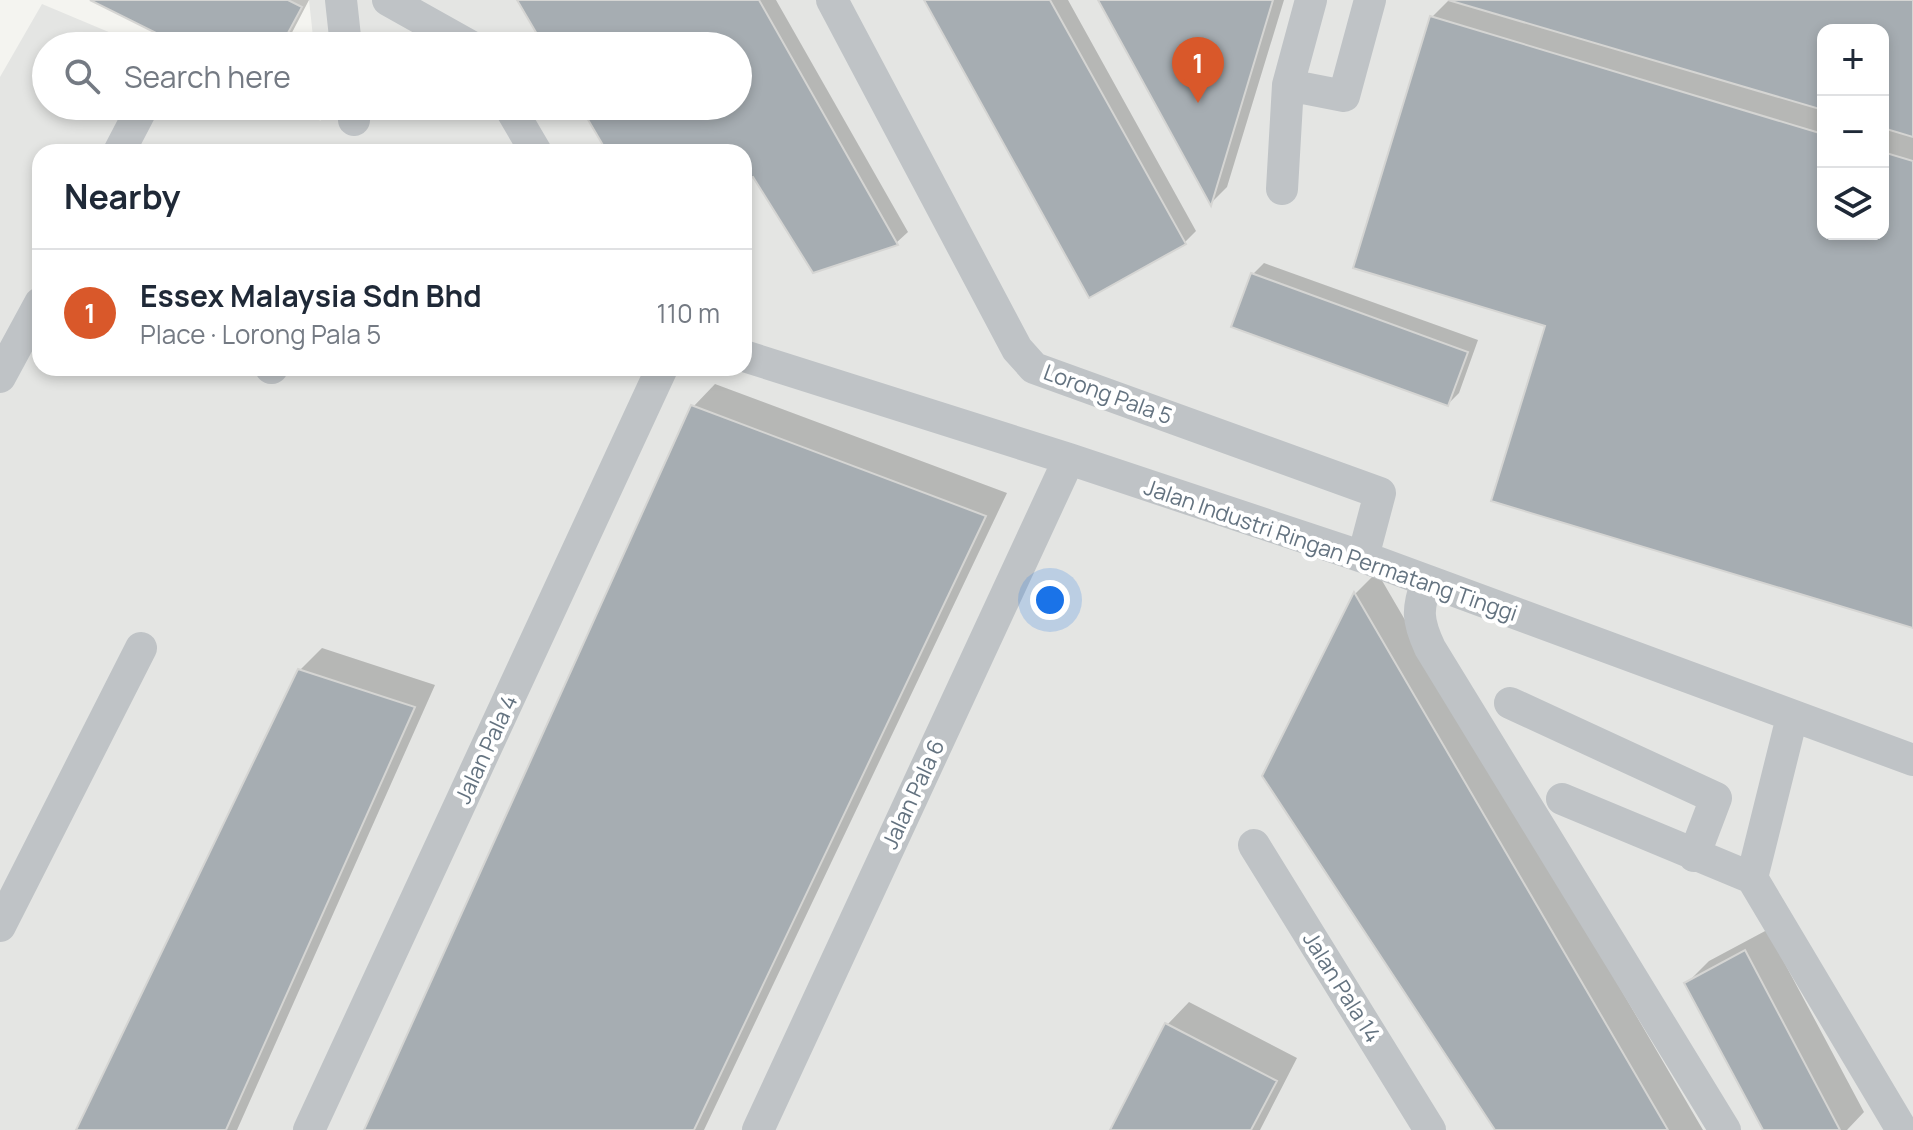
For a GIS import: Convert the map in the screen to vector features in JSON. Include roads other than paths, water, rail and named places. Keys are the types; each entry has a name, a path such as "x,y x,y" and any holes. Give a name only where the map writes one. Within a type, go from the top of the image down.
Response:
{"street":[{"path":"341,0 344,32"},
{"path":"388,0 445,32"},
{"name":"Lorong Pala 5","path":"832,0 1017,349 1034,368 1380,493 1363,557"},
{"path":"1282,189 1288,85 1311,0"},
{"path":"1288,85 1344,96 1370,0"},
{"path":"123,144 136,120"},
{"path":"517,120 531,144"},
{"path":"0,377 32,318"},
{"name":"Jalan Industri Ringan Permatang Tinggi","path":"752,359 1363,557 1913,760"},
{"name":"Jalan Pala 4","path":"309,1130 658,376"},
{"name":"Jalan Pala 6","path":"758,1130 1069,459"},
{"path":"1427,581 1419,604 1420,626 1430,648 1725,1130"},
{"path":"0,926 141,648"},
{"path":"1510,703 1716,798 1694,856"},
{"path":"1752,878 1792,717"},
{"path":"1562,799 1752,878 1902,1130"},
{"name":"Jalan Pala 14","path":"1254,845 1430,1130"}],"place":[{"name":"Essex Malaysia Sdn Bhd","path":"1198,103"}]}
